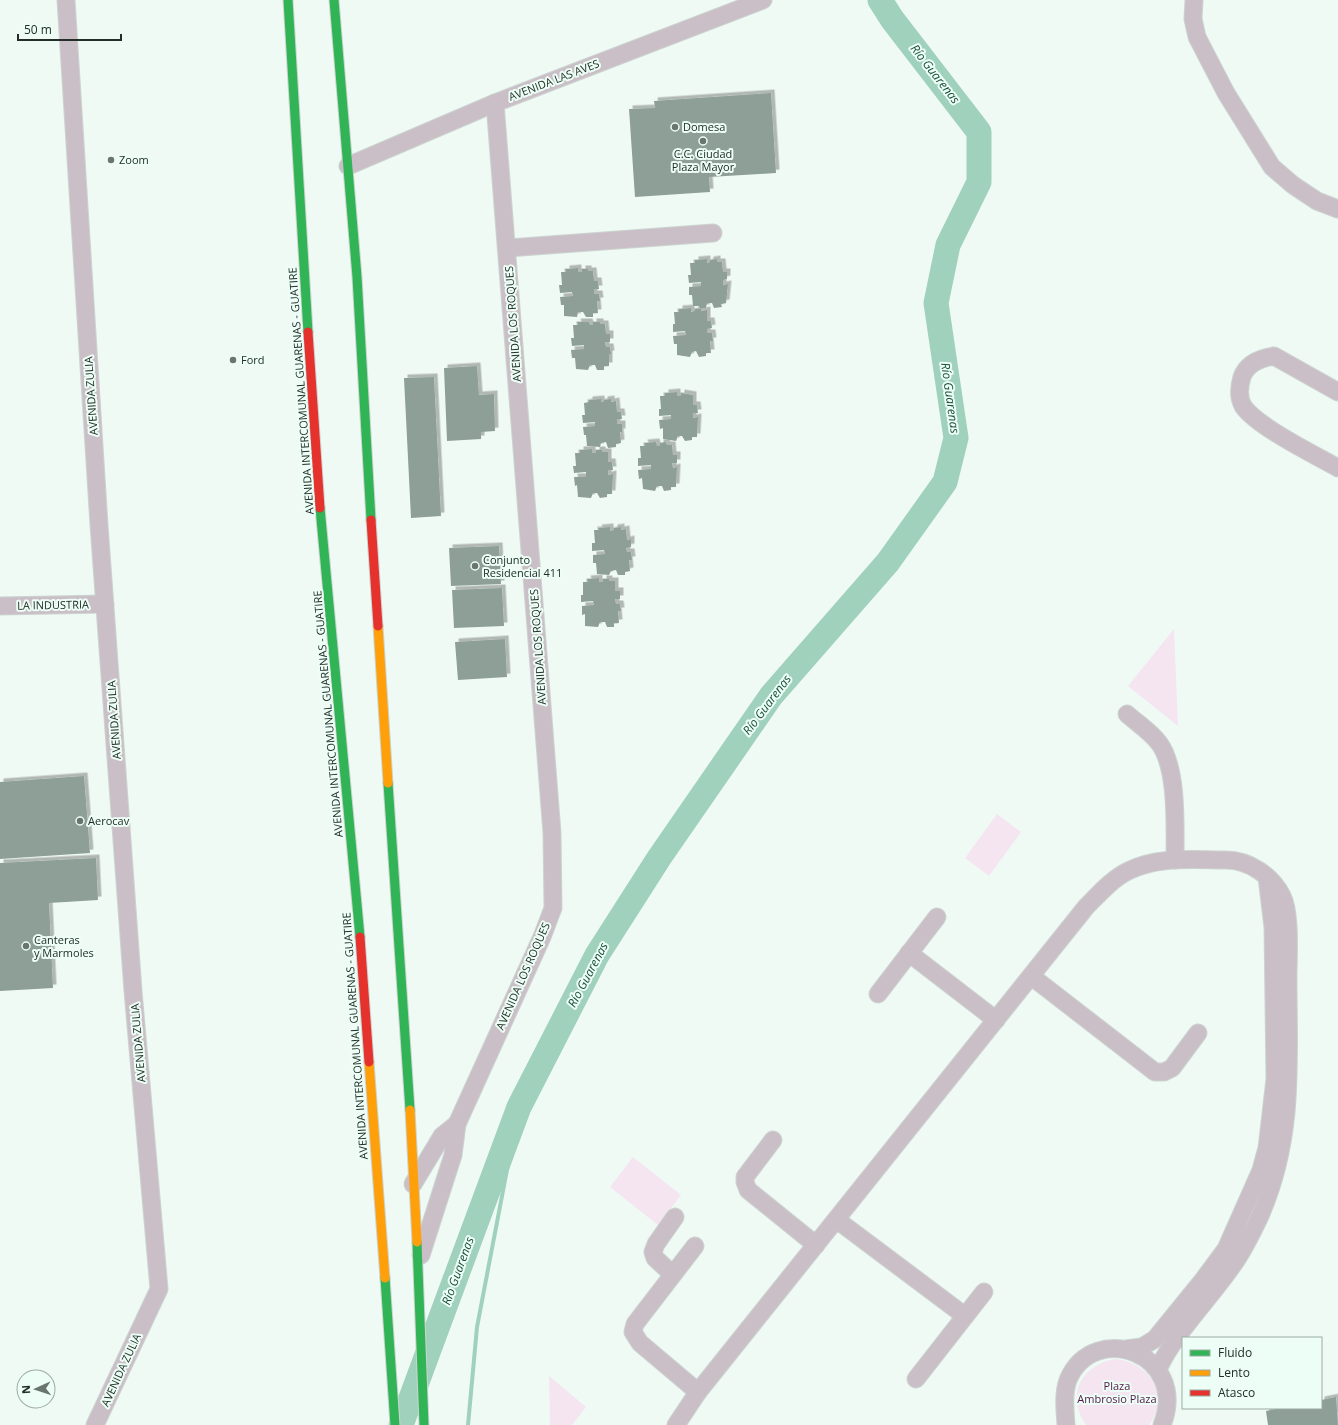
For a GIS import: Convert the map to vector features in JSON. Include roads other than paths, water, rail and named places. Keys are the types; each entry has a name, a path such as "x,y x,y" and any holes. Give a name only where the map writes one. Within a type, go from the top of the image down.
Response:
{"main road":[{"name":"AVENIDA INTERCOMUNAL GUARENAS - GUATIRE","path":"288,0 318,474 355,878 395,1425"},
{"path":"334,0 357,277 420,1293 424,1425"}],"street":[{"name":"AVENIDA ZULIA","path":"66,0 105,604 134,999 159,1290 95,1425"},
{"name":"AVENIDA LAS AVES","path":"348,166 495,103 763,0"},
{"path":"1194,0 1194,19 1197,37 1226,93 1272,167 1293,185 1317,201 1338,209"},
{"name":"AVENIDA LOS ROQUES","path":"418,1264 453,1155 458,1124 542,937 552,908 552,833 495,103"},
{"path":"507,248 713,233"},
{"path":"1338,392 1274,356 1263,357 1252,363 1243,375 1239,393 1243,405 1253,418 1338,468"},
{"name":"LA INDUSTRIA","path":"0,606 105,604"},
{"path":"1127,714 1159,741 1166,753 1175,807 1175,860"},
{"path":"676,1425 698,1392 837,1220 1086,906 1110,883 1127,871 1145,864 1175,860 1231,860 1251,865 1267,877 1283,896 1287,918 1289,1079 1287,1116 1274,1179 1260,1216 1247,1242 1234,1265 1167,1350 1158,1369"},
{"path":"1126,1350 1142,1347 1155,1339 1203,1280 1226,1249 1244,1213 1261,1170 1267,1148 1275,1079 1273,927 1267,877"},
{"path":"878,994 937,917"},
{"path":"909,953 996,1020"},
{"path":"1031,976 1155,1072 1164,1072 1172,1068 1198,1033"},
{"name":"AVENIDA LOS ROQUES","path":"413,1184 442,1136 458,1124"},
{"path":"773,1140 745,1177 748,1190 816,1245"},
{"path":"672,1274 655,1258 653,1252 656,1244 675,1217"},
{"path":"837,1220 965,1316"},
{"path":"695,1246 635,1324 634,1332 640,1343 698,1392"},
{"path":"916,1379 984,1292"},
{"path":"1067,1420 1064,1395 1068,1380 1077,1366 1088,1357 1100,1351 1113,1348 1139,1354 1158,1369 1165,1383 1168,1398 1166,1421"}],"waterway":[{"name":"Río Guarenas","path":"401,1425 519,1107 597,955 659,858 771,696 888,562 945,482 956,438 936,303 948,245 979,182 979,132 892,19 880,0"},
{"path":"468,1425 477,1327 519,1107"}],"place":[{"name":"Domesa","path":"675,127"},
{"name":"C.C. Ciudad Plaza Mayor","path":"703,141"},
{"name":"Zoom","path":"111,160"},
{"name":"Ford","path":"233,360"},
{"name":"Conjunto Residencial 411","path":"475,566"},
{"name":"Aerocav","path":"80,821"},
{"name":"Canteras y Marmoles","path":"26,946"}],"park label":[{"name":"Plaza Ambrosio Plaza","path":"1117,1392"}]}
